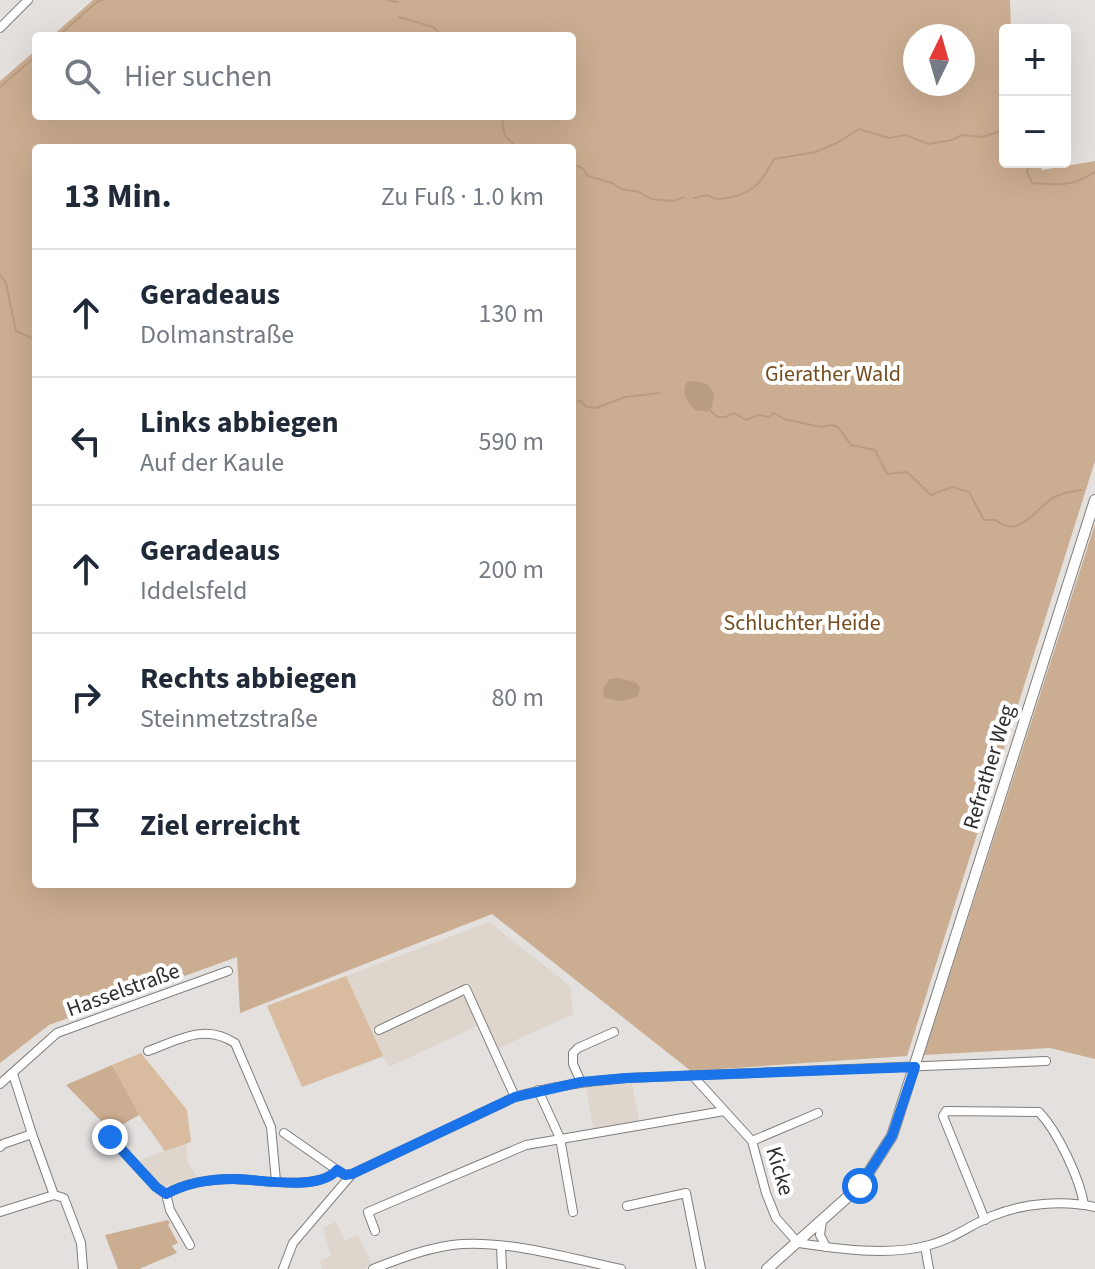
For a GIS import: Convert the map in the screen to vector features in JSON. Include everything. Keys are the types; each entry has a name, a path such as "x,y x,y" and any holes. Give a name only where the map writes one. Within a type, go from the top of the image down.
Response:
{"main road":[{"name":"Refrather Weg","path":"767,1269 860,1186 892,1136 1095,500"}],"street":[{"path":"0,28 28,0"},
{"name":"Hasselstraße","path":"0,1084 57,1033 228,971"},
{"path":"379,1030 466,989 515,1097"},
{"path":"581,1082 573,1064 573,1053 614,1032"},
{"path":"148,1051 204,1033 223,1035 235,1043 271,1127 276,1181"},
{"path":"284,1133 345,1175 515,1097 581,1082 1046,1061"},
{"path":"13,1074 54,1195"},
{"name":"Kicke","path":"692,1075 752,1141 773,1211 798,1243"},
{"path":"538,1090 560,1138 573,1212"},
{"path":"375,1231 368,1212 526,1145 724,1111"},
{"path":"985,1220 943,1116 946,1111 1039,1112 1060,1145 1082,1190 1084,1205"},
{"path":"752,1141 818,1113"},
{"path":"0,1147 32,1134"},
{"path":"110,1137 166,1194 170,1210 190,1245"},
{"path":"166,1194 180,1187 213,1180 311,1181 328,1178 337,1170"},
{"path":"283,1269 293,1243 352,1174"},
{"path":"627,1206 686,1193 701,1269"},
{"path":"0,1212 54,1195 64,1198 83,1253 83,1269"},
{"path":"798,1243 902,1251 953,1239 985,1220 1019,1208 1045,1205 1095,1207"},
{"path":"822,1221 820,1235 826,1247"},
{"path":"373,1269 441,1247 462,1244 501,1246 621,1269"},
{"path":"501,1246 502,1269"},
{"path":"925,1246 929,1269"}],"shaded area":[{"path":"687,382 707,384 714,393 712,408 708,412 695,410 686,397"},
{"path":"609,679 635,682 640,687 638,697 620,701 605,698 603,690"},
{"path":"489,922 570,986 573,1014 499,1048 467,986 372,1031 374,1035 460,995 467,999 479,1025 389,1067 383,1057 302,1087 267,1006"},
{"path":"346,976 383,1056 302,1087 267,1006"},
{"path":"141,1053 187,1110 191,1142 165,1151 131,1104 112,1065"},
{"path":"632,1083 639,1121 593,1128 586,1086"},
{"path":"154,1135 191,1142 187,1143 187,1161 198,1177 161,1188 137,1161 164,1151"},
{"path":"336,1222 345,1241 358,1235 372,1265 362,1269 322,1269 320,1261 331,1256 323,1228"}],"green space":[{"name":"Schluchter Heide","path":"93,0 1010,0 1011,24 999,24 999,168 1071,168 1071,165 1095,161 1095,461 907,1056 691,1071 492,914 240,1013 237,957 49,1025 0,1063 0,81 32,53 32,120 576,120 576,32 57,32"},
{"path":"1095,524 1095,1059 1050,1048 924,1055"},
{"path":"112,1065 139,1115 111,1131 66,1085"},
{"path":"168,1220 178,1243 172,1246 177,1253 139,1269 118,1269 105,1235"}],"waterway":[{"path":"63,32 103,0"},
{"path":"386,0 398,2"},
{"path":"399,17 433,27 439,32"},
{"path":"0,87 32,59"},
{"path":"503,120 506,135 514,144"},
{"path":"694,198 707,195 722,199 740,195 758,184 774,159 816,152 859,129 889,138 906,135 928,144 962,135 982,137 999,132"},
{"path":"576,166 588,176 621,189 639,192 651,199 674,201 684,197"},
{"path":"1028,168 1032,183 1065,184 1095,172"},
{"path":"0,275 6,283 16,331 32,338"},
{"path":"576,402 596,408 625,397 660,393"},
{"path":"711,411 722,417 734,413 746,420 758,415 769,417 774,413 784,419 821,427 838,427 851,445 875,450 887,474 907,472 931,495 952,487 969,492 984,520 996,520 1003,525 1016,526 1053,498 1082,490"}],"route":[{"path":"110,1137 166,1194 180,1187 213,1180 295,1182 328,1178 337,1170 345,1175 352,1174 515,1097 581,1082 915,1067 892,1136 860,1186"}],"park label":[{"name":"Gierather Wald","path":"833,374"}]}
